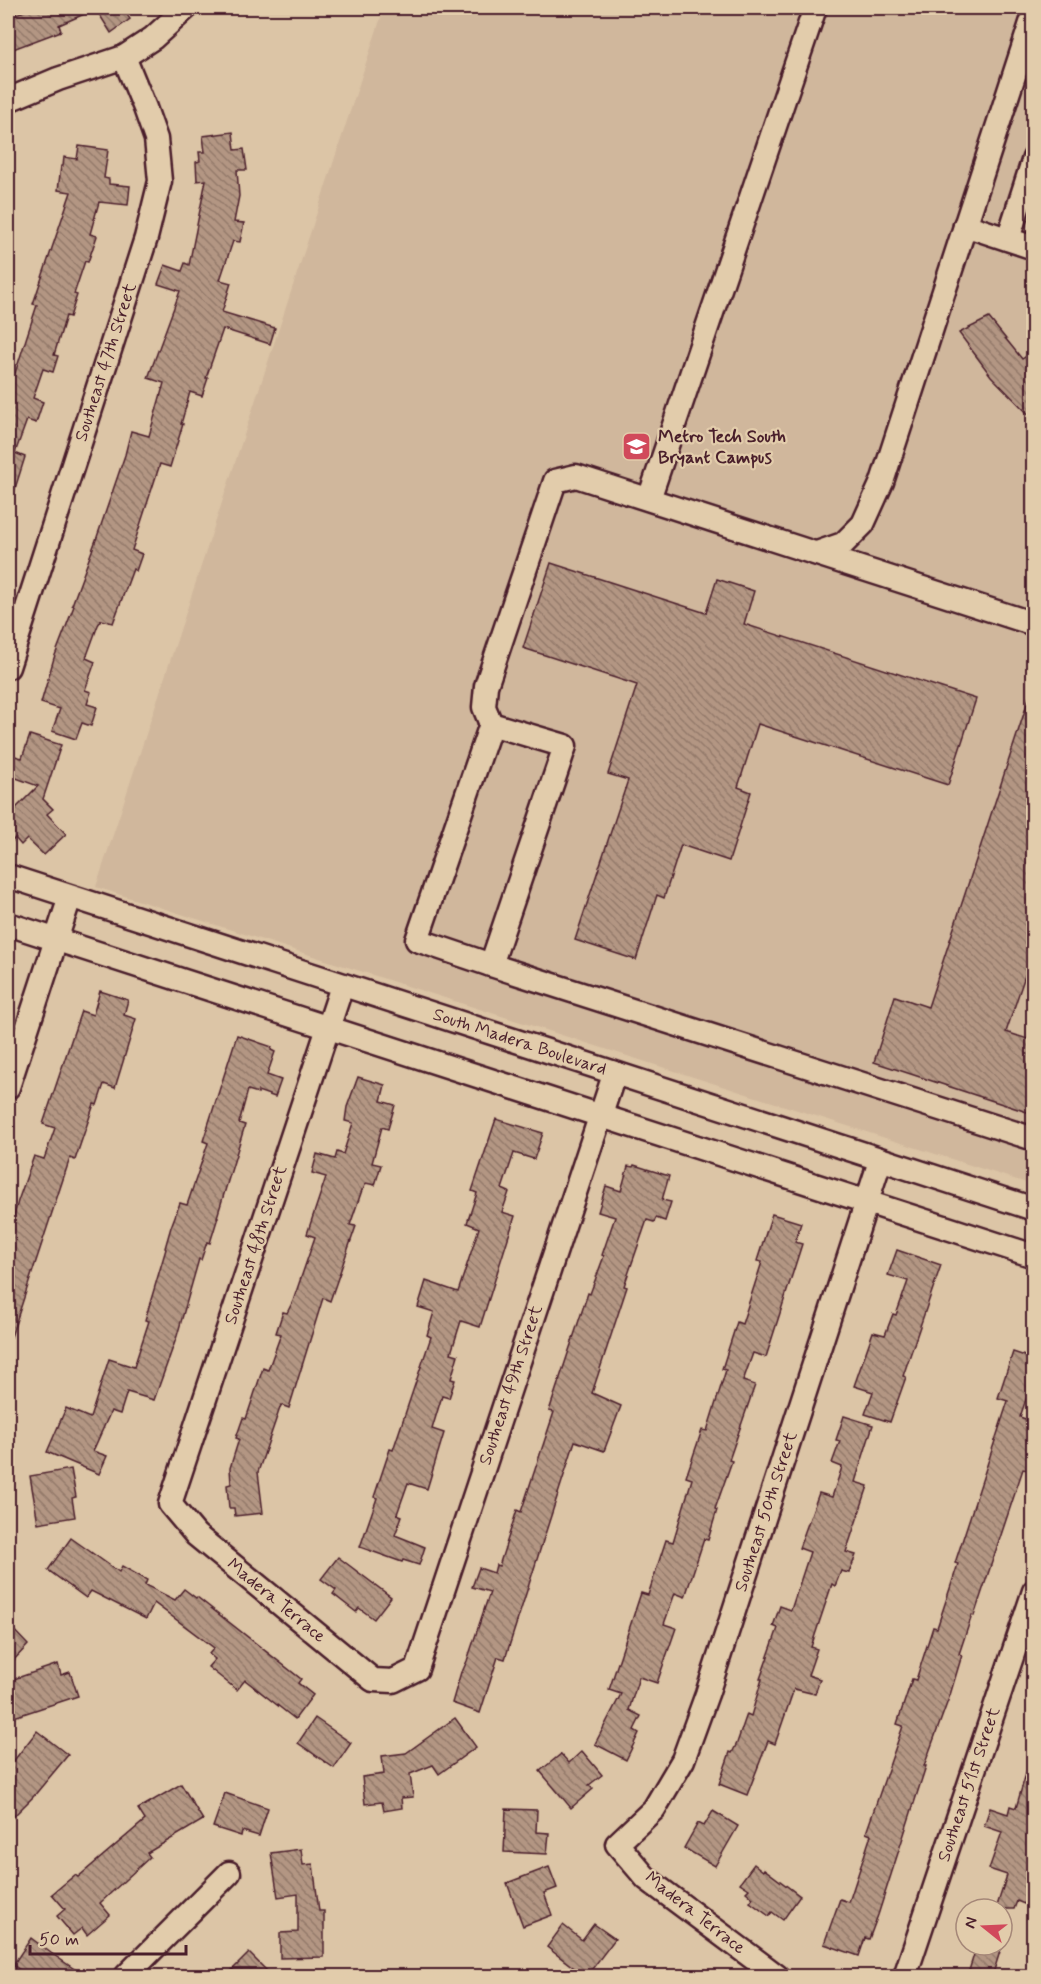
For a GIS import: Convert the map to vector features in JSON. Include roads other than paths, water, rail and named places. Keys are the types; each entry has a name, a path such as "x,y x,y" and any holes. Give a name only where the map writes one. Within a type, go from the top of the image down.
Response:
{"street":[{"path":"8,100 58,79 124,57 153,38 186,8"},
{"path":"649,499 815,8"},
{"path":"817,553 843,544 864,524 882,482 1034,14"},
{"name":"Southeast 47th Street","path":"8,667 146,238 160,181 156,139 146,108 124,57"},
{"path":"1008,239 1034,158"},
{"path":"965,225 1034,248"},
{"path":"1034,624 576,476 555,481 486,686 484,707 491,724 417,940 1034,1140"},
{"path":"491,724 566,746 491,965"},
{"name":"South Madera Boulevard","path":"8,876 880,1161 1034,1209"},
{"path":"8,1087 70,897"},
{"path":"8,924 1034,1256"},
{"name":"Southeast 48th Street","path":"170,1504 342,986"},
{"name":"Southeast 49th Street","path":"393,1681 417,1669 614,1074"},
{"name":"Southeast 50th Street","path":"617,1844 654,1809 683,1760 707,1694 880,1161"},
{"name":"Madera Terrace","path":"170,1504 196,1535 344,1658 373,1680 393,1681"},
{"name":"Southeast 51st Street","path":"905,1977 1034,1591"},
{"name":"Madera Terrace","path":"617,1844 647,1879 777,1977"},
{"path":"126,1977 229,1873"}],"place":[{"name":"Metro Tech South Bryant Campus","path":"637,447"}]}
